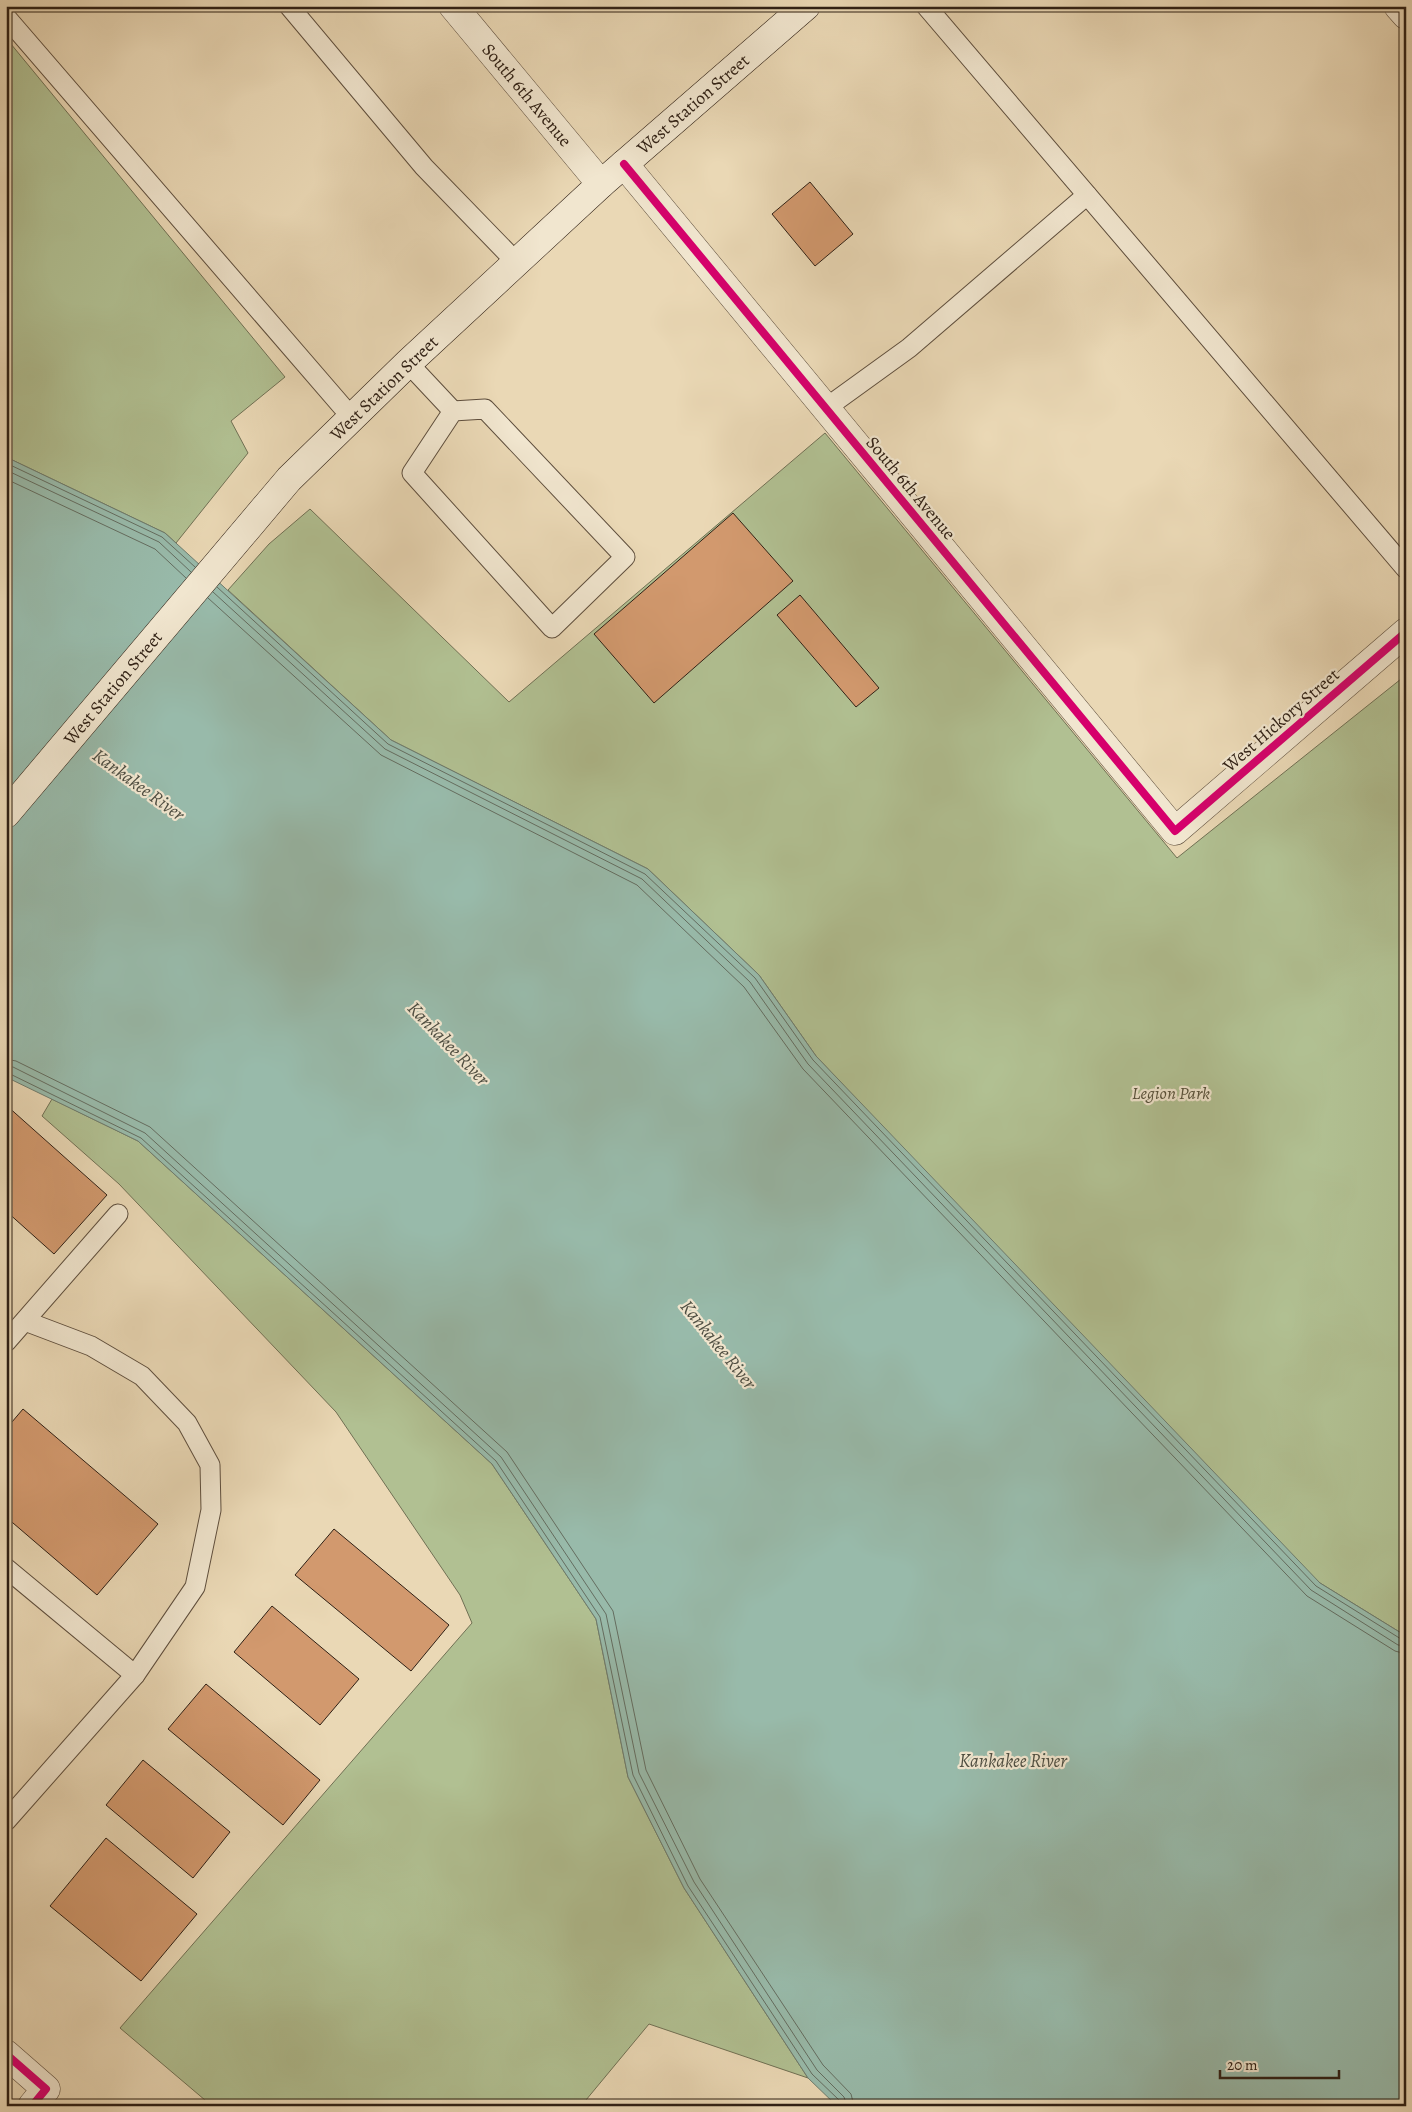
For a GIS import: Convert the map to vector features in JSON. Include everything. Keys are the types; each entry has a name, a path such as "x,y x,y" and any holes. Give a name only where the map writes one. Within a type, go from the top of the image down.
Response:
{"street":[{"name":"South 6th Avenue","path":"453,6 601,184"},
{"name":"West Station Street","path":"6,814 290,479 408,363 601,184 806,6"},
{"path":"1398,6 1406,15"},
{"name":"South 6th Avenue","path":"624,164 1175,831"},
{"name":"West Hickory Street","path":"1175,831 1406,632"},
{"path":"6,2054 39,2097"}],"lane":[{"path":"289,6 424,167 517,263"},
{"path":"926,6 1406,569"},
{"path":"6,17 353,419"},
{"path":"826,408 909,348 1087,195"},
{"path":"408,363 453,411"},
{"path":"485,409 625,557 552,628 412,473 453,411 485,409"},
{"path":"6,1342 118,1214"},
{"path":"6,1821 135,1675 196,1587 212,1510 210,1465 187,1423 142,1376 91,1346 25,1321"},
{"path":"6,1568 135,1675"}],"green space":[{"path":"6,38 285,377 231,421 248,453 176,543 165,533 6,457"},
{"name":"Legion Park","path":"825,433 1177,858 1406,675 1406,1636 1294,1567 816,1056 759,975 648,869 391,740 228,590 269,544 310,509 509,702"},
{"path":"52,1099 138,1141 492,1464 596,1619 628,1777 684,1888 808,2078 649,2024 581,2106 212,2106 120,2028 472,1623 460,1595 336,1412 119,1184 42,1116"}],"water":[{"name":"Kankakee River","path":"6,457 165,533 391,740 648,869 759,975 816,1056 1320,1583 1406,1636 1406,2106 837,2106 808,2078 684,1888 628,1777 596,1619 492,1464 138,1141 6,1077"}],"building":[{"path":"810,182 853,234 815,266 772,214"},
{"path":"733,513 793,581 654,703 594,634"},
{"path":"800,595 879,688 856,707 777,615"},
{"path":"6,1105 107,1195 54,1254 6,1211"},
{"path":"23,1409 158,1524 97,1595 6,1517 6,1429"},
{"path":"334,1529 449,1625 411,1671 295,1575"},
{"path":"272,1606 359,1679 320,1725 234,1652"},
{"path":"206,1684 320,1780 283,1825 168,1729"},
{"path":"143,1760 230,1832 193,1878 106,1805"},
{"path":"106,1838 197,1914 141,1981 50,1906"}],"cycle path":[{"path":"624,164 1175,831 1406,632"},
{"path":"6,2054 46,2089 32,2106"}]}
